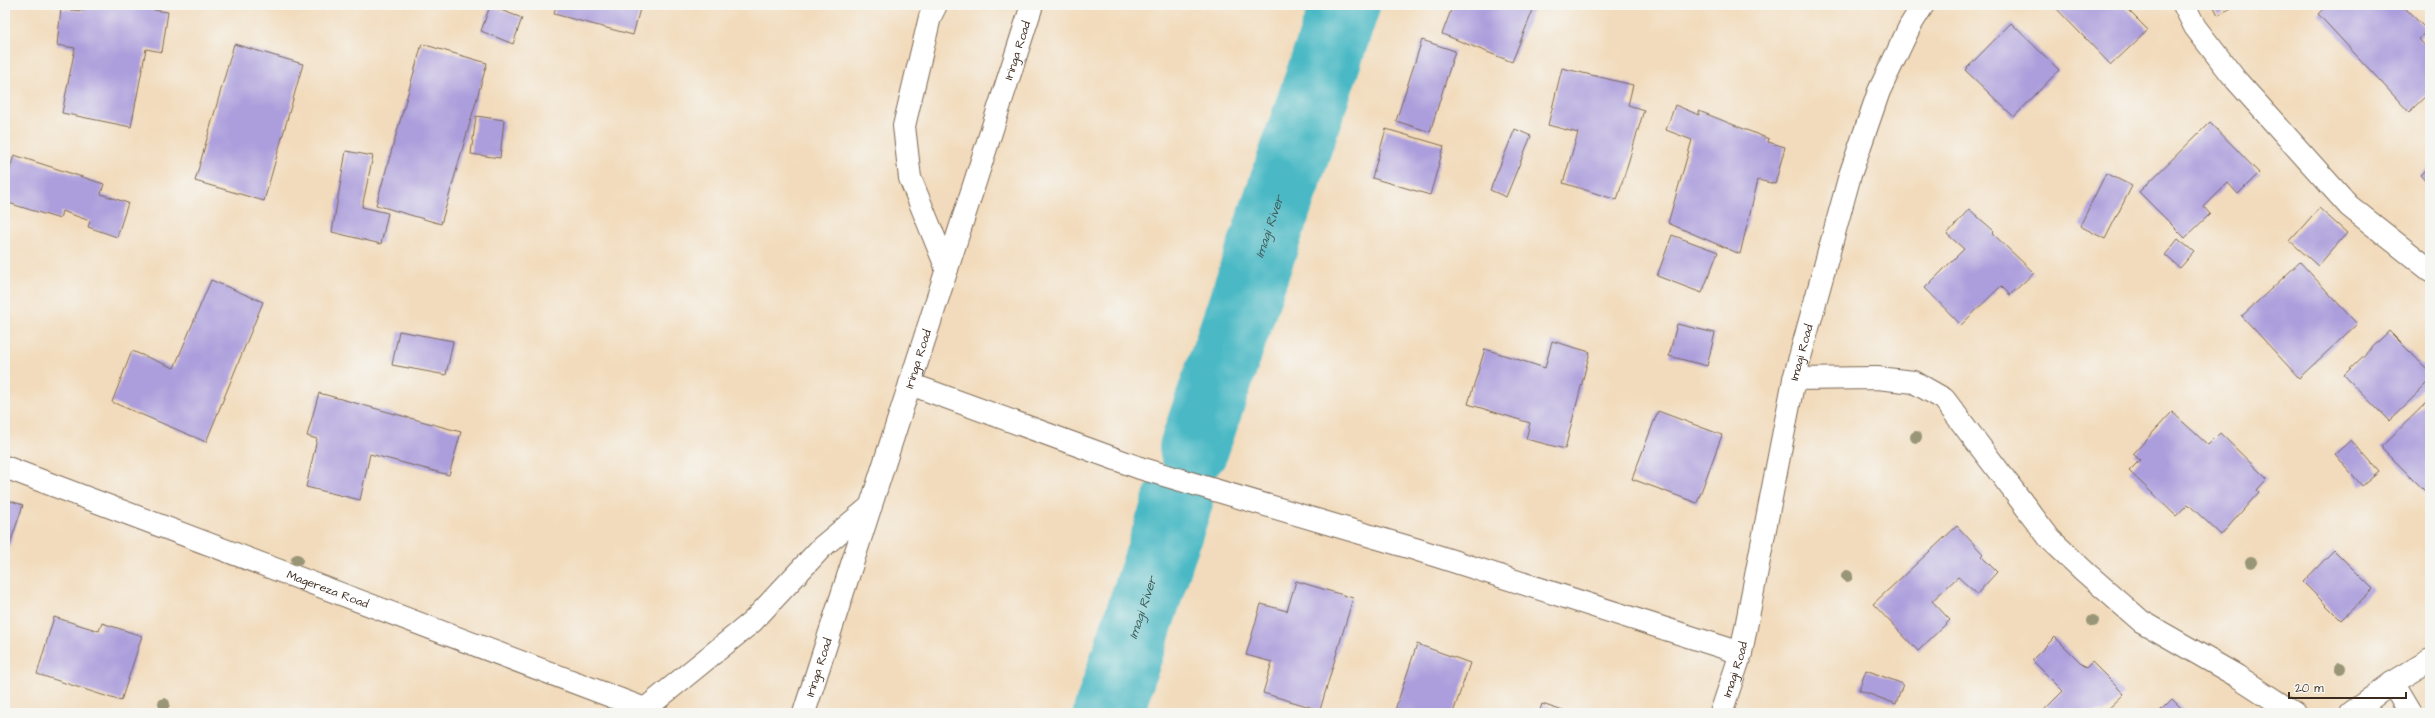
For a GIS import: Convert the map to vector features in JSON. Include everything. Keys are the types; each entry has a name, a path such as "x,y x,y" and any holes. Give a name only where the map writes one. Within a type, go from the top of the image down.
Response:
{"main road":[{"path":"936,5 930,17 904,126 910,178 947,270"},
{"name":"Iringa Road","path":"804,713 1032,5"},
{"name":"Imagi Road","path":"1721,713 1741,653 1794,379 1850,175 1879,91 1910,26 1923,5"},
{"path":"2184,5 2195,26 2236,80 2349,206 2430,270"},
{"path":"1794,379 1877,378 1914,382 1944,399 2050,539 2084,571 2141,621 2236,676 2294,713"},
{"path":"910,384 1140,468 1415,549 1741,653"},
{"name":"Magereza Road","path":"5,467 647,711"},
{"path":"647,711 752,622 822,547 871,506"},
{"path":"2351,713 2392,683 2430,660"},
{"path":"2392,683 2410,713"}],"building":[{"path":"84,5 148,5 155,7 154,10 168,12 162,52 146,49 131,127 62,113 75,48 57,45 61,9 83,11"},
{"path":"556,5 641,5 633,35 554,14"},
{"path":"1453,5 1535,5 1512,62 1442,34"},
{"path":"2053,5 2123,5 2148,30 2111,65"},
{"path":"2213,5 2237,5 2218,15"},
{"path":"2327,5 2402,5 2427,30 2419,39 2430,51 2430,92 2409,112 2318,14"},
{"path":"490,6 522,18 513,44 481,31"},
{"path":"2011,23 2059,70 2014,117 1965,70"},
{"path":"1422,40 1455,51 1430,132 1396,121"},
{"path":"234,44 303,64 264,201 195,181"},
{"path":"422,44 487,63 441,224 376,205"},
{"path":"1562,68 1633,85 1628,105 1644,110 1617,200 1563,183 1578,133 1548,125"},
{"path":"1675,105 1699,115 1699,111 1769,139 1768,142 1785,147 1775,184 1758,180 1740,254 1668,223 1692,140 1666,130"},
{"path":"476,116 504,120 500,158 471,154"},
{"path":"2210,122 2259,173 2238,194 2228,183 2204,207 2210,214 2185,238 2139,192"},
{"path":"1386,129 1444,146 1430,195 1372,178"},
{"path":"1515,129 1531,136 1506,197 1490,190"},
{"path":"346,151 373,156 362,207 388,213 381,244 332,232"},
{"path":"14,155 104,184 101,194 128,203 117,237 88,227 90,221 62,211 60,219 5,202 5,185"},
{"path":"2430,165 2430,186 2420,175"},
{"path":"2106,173 2132,186 2105,239 2080,226"},
{"path":"2319,208 2347,233 2318,266 2290,241"},
{"path":"1969,209 1994,231 1992,233 2034,273 2010,295 2001,286 1961,325 1925,288 1964,249 1947,234"},
{"path":"1672,235 1718,252 1702,293 1657,276"},
{"path":"2178,239 2194,252 2180,268 2165,255"},
{"path":"2300,262 2357,324 2299,378 2242,316"},
{"path":"211,280 263,302 206,442 112,402 132,351 174,368"},
{"path":"1677,324 1715,333 1707,366 1669,356"},
{"path":"399,331 453,341 446,375 392,365"},
{"path":"2389,331 2430,372 2430,381 2389,421 2344,375"},
{"path":"1552,341 1590,352 1565,449 1526,439 1530,423 1468,404 1485,349 1545,368"},
{"path":"319,393 461,432 449,475 370,454 360,500 306,487 317,439 307,436"},
{"path":"2430,399 2430,496 2381,447"},
{"path":"1658,411 1722,435 1697,503 1632,479"},
{"path":"2172,412 2208,445 2220,433 2267,479 2257,490 2259,492 2221,535 2188,504 2176,516 2129,471 2140,460 2133,454"},
{"path":"2351,440 2379,472 2362,486 2335,454"},
{"path":"5,499 23,505 5,559"},
{"path":"1957,526 1983,554 1981,556 1997,572 1977,594 1958,577 1932,601 1950,620 1918,651 1873,604"},
{"path":"2334,550 2373,589 2341,620 2303,582"},
{"path":"1296,581 1353,598 1320,710 1263,693 1272,662 1246,655 1261,604 1287,611"},
{"path":"54,617 99,631 102,623 142,636 121,701 37,674"},
{"path":"2055,637 2086,668 2092,662 2124,694 2104,713 2041,713 2063,691 2032,660"},
{"path":"1417,644 1470,663 1453,713 1394,713"},
{"path":"1866,670 1903,684 1896,704 1859,690"},
{"path":"2172,699 2186,713 2158,713"},
{"path":"1542,704 1569,713 1539,713"}],"waterway":[{"name":"Imagi River","path":"1194,448 1345,5"},
{"name":"Imagi River","path":"1108,713 1178,501"}]}
